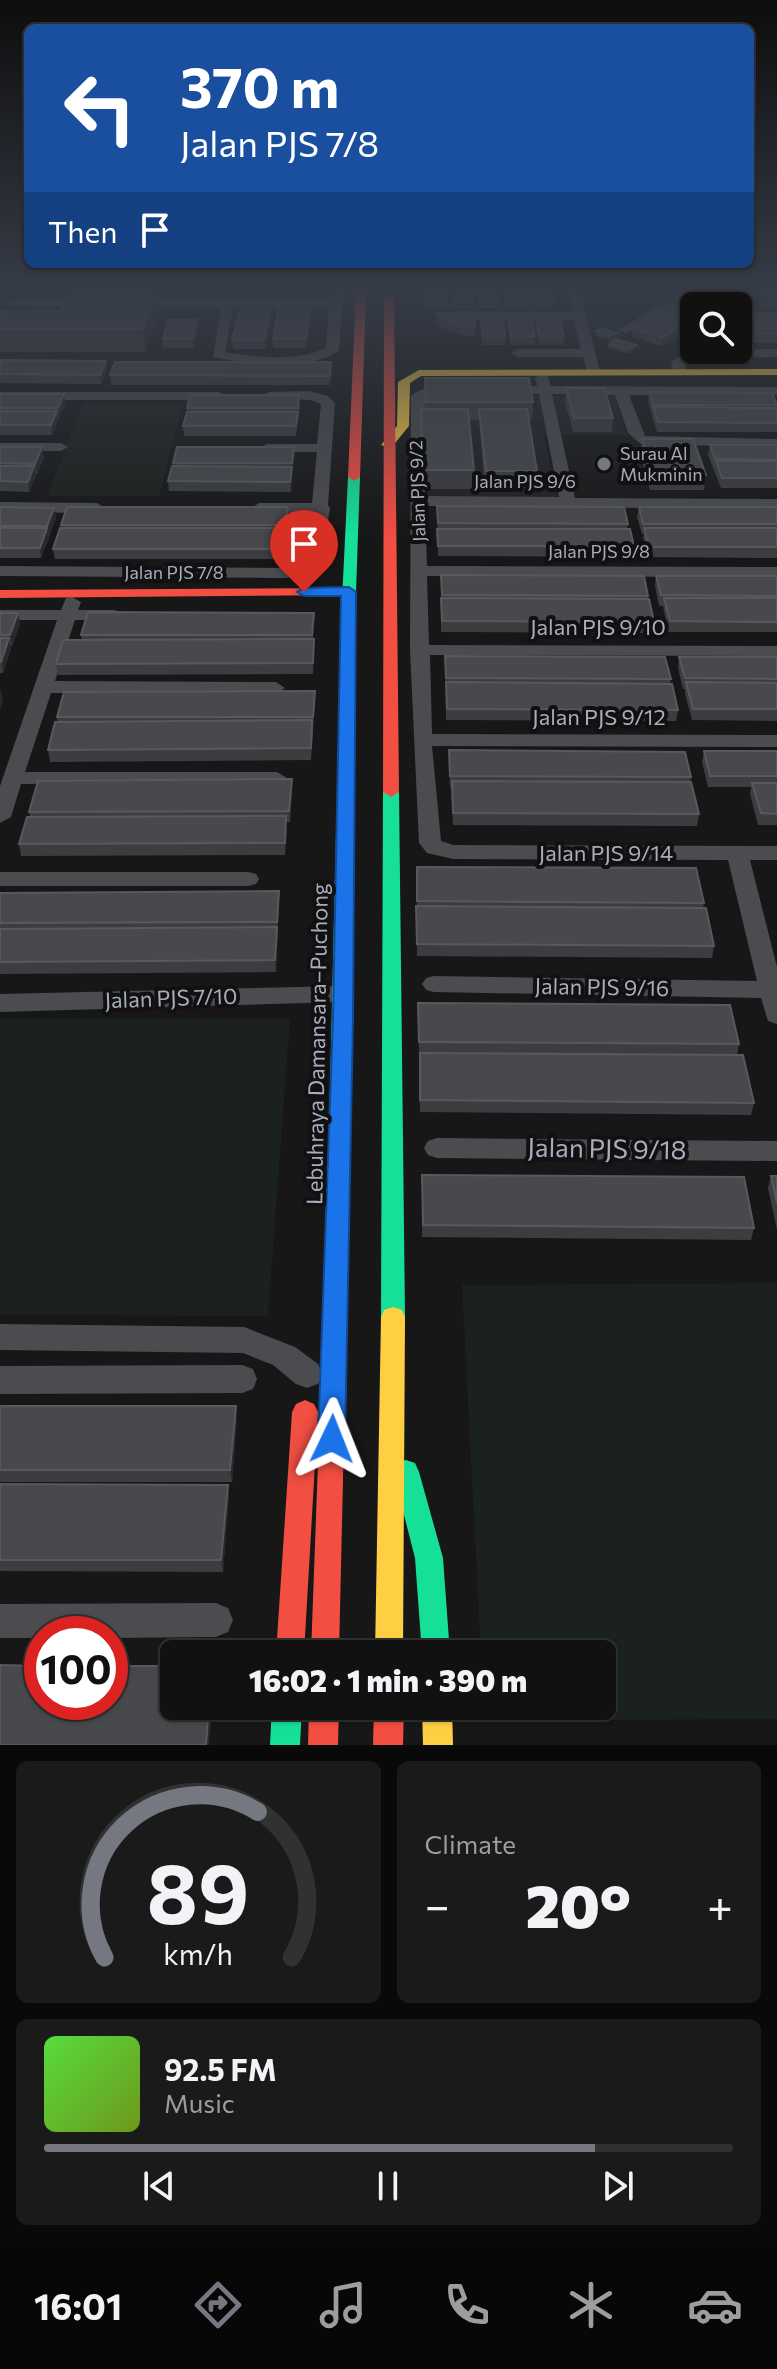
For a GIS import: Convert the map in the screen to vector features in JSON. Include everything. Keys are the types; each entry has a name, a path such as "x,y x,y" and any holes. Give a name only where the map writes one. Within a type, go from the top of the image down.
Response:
{"main road":[{"name":"Lebuhraya Damansara–Puchong","path":"325,1640 340,1163 349,592 358,372"},
{"path":"388,372 393,1421 389,1640"},
{"path":"387,445 403,426 404,382 410,375 543,381 565,372"},
{"name":"Jalan PJS 7/8","path":"0,594 349,592"},
{"path":"318,1245 340,1163"},
{"path":"291,1640 308,1359"},
{"path":"393,1421 429,1558 435,1640"},
{"path":"285,1745 286,1720"},
{"path":"323,1745 324,1720"},
{"path":"388,1745 389,1720"},
{"path":"437,1720 438,1745"}],"street":[{"name":"Jalan PJS 9/2","path":"435,848 428,837 422,740 418,396 422,393 480,390 543,381 621,391 777,391"},
{"path":"543,381 568,502"},
{"path":"621,391 636,437 641,440 777,443"},
{"path":"0,396 324,397 328,403 322,508 315,562 287,573 0,571"},
{"path":"0,447 61,447"},
{"path":"252,448 325,448"},
{"name":"Jalan PJS 9/6","path":"417,501 777,504"},
{"path":"0,507 117,508"},
{"path":"243,508 322,508"},
{"name":"Jalan PJS 9/8","path":"421,571 777,572"},
{"path":"0,817 75,594"},
{"path":"0,615 128,615"},
{"name":"Jalan PJS 9/10","path":"419,650 777,651"},
{"path":"43,687 276,688"},
{"name":"Jalan PJS 9/12","path":"422,740 777,741"},
{"path":"13,778 277,778"},
{"name":"Jalan PJS 9/14","path":"435,848 453,852 777,853"},
{"path":"737,853 777,1015"},
{"path":"0,879 248,879"},
{"name":"Jalan PJS 9/16","path":"434,984 771,990"},
{"name":"Jalan PJS 7/10","path":"0,1003 341,994"},
{"name":"Jalan PJS 9/18","path":"437,1148 777,1151"},
{"path":"0,1337 244,1340 308,1359"},
{"path":"0,1380 242,1379"},
{"path":"0,1621 216,1620"}],"shaded area":[{"path":"412,394 615,396 627,435 544,435 558,500 407,500"},
{"path":"83,403 183,403 159,496 47,496"},
{"path":"0,1018 290,1019 268,1316 0,1315"},
{"path":"777,1283 777,1719 485,1721 616,1720 616,1640 480,1640 462,1285"}],"building":[{"path":"0,372 101,372 100,375"},
{"path":"111,372 330,372 330,376 110,375"},
{"path":"425,378 529,378 533,402 426,402"},
{"path":"566,388 604,388 613,418 574,418"},
{"path":"649,392 772,393 777,405 653,405"},
{"path":"0,394 64,394 58,408 0,408"},
{"path":"190,395 299,395 298,408 187,408"},
{"path":"653,407 777,408 777,423 658,422"},
{"path":"421,409 468,409 474,470 423,470"},
{"path":"479,409 527,409 537,471 486,471"},
{"path":"0,411 57,411 51,425 0,425"},
{"path":"187,412 298,412 296,426 183,426"},
{"path":"642,439 693,439 706,475 652,475"},
{"path":"710,445 777,445 777,460 715,459"},
{"path":"0,447 42,447 35,464 0,463"},
{"path":"177,447 294,447 292,463 173,463"},
{"path":"716,461 777,461 777,478 722,478"},
{"path":"0,466 34,466 28,482 0,481"},
{"path":"172,466 292,467 290,482 168,481"},
{"path":"437,506 624,507 628,524 438,523"},
{"path":"0,507 54,508 47,526 0,526"},
{"path":"67,507 287,507 286,525 61,525"},
{"path":"639,507 777,507 777,524 643,524"},
{"path":"0,528 47,528 40,548 0,548"},
{"path":"60,528 286,528 284,549 53,549"},
{"path":"644,528 777,528 777,547 649,547"},
{"path":"437,529 630,529 634,546 438,546"},
{"path":"441,575 644,576 648,596 442,595"},
{"path":"656,576 777,576 777,596 661,595"},
{"path":"441,598 649,599 654,622 442,621"},
{"path":"664,598 777,598 777,622 670,621"},
{"path":"88,612 314,613 312,635 81,635"},
{"path":"0,613 18,613 10,635 0,635"},
{"path":"0,638 9,638 1,662 0,662"},
{"path":"314,639 313,663 56,664 63,640"},
{"path":"445,656 665,657 671,679 446,678"},
{"path":"679,657 777,657 777,679 685,678"},
{"path":"446,682 672,684 678,710 447,709"},
{"path":"686,682 777,683 777,709 693,709"},
{"path":"315,691 313,717 57,717 64,692"},
{"path":"312,720 311,748 48,750 55,722"},
{"path":"449,750 685,752 691,777 450,776"},
{"path":"704,751 777,751 777,776 710,776"},
{"path":"292,779 289,811 29,812 38,781"},
{"path":"452,781 691,782 699,814 453,813"},
{"path":"752,783 777,783 777,814 761,813"},
{"path":"286,816 285,843 19,844 27,817"},
{"path":"417,867 696,868 704,903 417,901"},
{"path":"279,891 277,922 0,923 0,893"},
{"path":"416,906 706,908 714,946 417,944"},
{"path":"277,927 275,960 0,962 0,929"},
{"path":"418,1003 730,1005 739,1044 419,1042"},
{"path":"420,1053 743,1055 754,1103 420,1100"},
{"path":"422,1175 744,1177 754,1228 423,1225"},
{"path":"771,1176 777,1176 777,1203"},
{"path":"0,1406 236,1406 230,1470 0,1470"},
{"path":"0,1484 228,1485 221,1560 0,1560"},
{"path":"0,1665 24,1666 24,1720 128,1720 128,1666 160,1666 160,1720 208,1720 206,1745 0,1745"}],"traffic: fast":[{"path":"338,1216 348,621 354,477"},
{"path":"391,792 393,1317"},
{"path":"406,1472 429,1558 435,1640"},
{"path":"285,1745 286,1720"}],"traffic: slow":[{"path":"387,445 403,426 404,382 419,373 622,372"},
{"path":"389,1640 393,1317"},
{"path":"437,1720 438,1745"}],"traffic: jam":[{"path":"354,477 358,372"},
{"path":"389,372 391,792"},
{"path":"0,594 349,592"},
{"path":"325,1640 338,1216"},
{"path":"291,1640 305,1412"},
{"path":"323,1745 324,1720"},
{"path":"388,1745 389,1720"}],"place":[{"name":"Surau Al Mukminin","path":"604,464"}],"route":[{"path":"304,592 349,592 343,1018 332,1439"}]}
